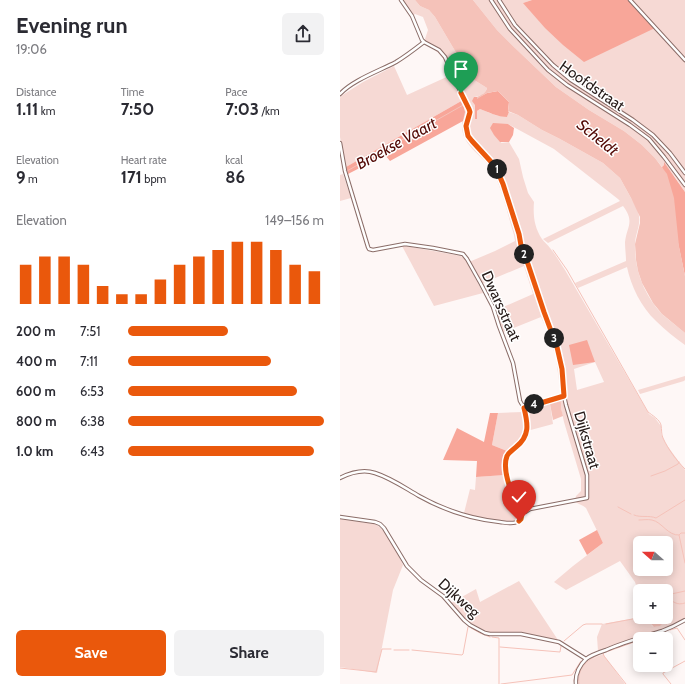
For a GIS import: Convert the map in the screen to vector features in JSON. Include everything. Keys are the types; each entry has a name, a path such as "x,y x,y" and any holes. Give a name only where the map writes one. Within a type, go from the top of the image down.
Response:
{"street":[{"path":"340,94 362,79 398,61 424,42 412,16 401,0"},
{"name":"Hoofdstraat","path":"491,0 510,29 548,70 567,85 630,125 648,140 664,157 685,185"},
{"name":"Hoofdstraat","path":"499,0 515,25 553,65 571,80 628,116 653,134 685,173"},
{"path":"630,0 685,60"},
{"name":"Dijkstraat","path":"424,42 439,50 445,57 470,112 466,126 468,136 491,161 500,177 519,234 522,251 557,347 562,369 564,396 586,475 587,498 530,509 522,514"},
{"name":"Dwarsstraat","path":"340,142 345,171 368,247 373,250 401,244 410,244 460,254 466,257 493,307 513,363 520,401 524,408 527,422 526,436 524,440 509,453 506,469 507,480 522,514"},
{"path":"524,408 564,396"},
{"path":"340,478 360,471 376,473 432,503 466,515 483,519 514,523 521,519 522,514"},
{"name":"Dijkweg","path":"340,517 380,524 384,528 407,566 420,580 443,596 464,620 477,629 490,634 520,634 559,642 586,659"},
{"path":"576,684 578,670 586,659 600,652 636,638 663,630 685,620"}],"shaded area":[{"path":"401,0 415,0 420,6 429,10 435,17 471,78 487,88 485,92 474,97 475,110 477,111 480,109 495,115 507,117 509,112 518,115 542,130 603,163 620,178 638,211 639,225 635,240 635,254 636,264 642,283 651,300 663,315 685,333 685,345 663,328 641,303 634,289 627,267 578,288 575,283 626,261 625,242 629,224 629,216 627,211 623,206 548,243 543,239 620,201 554,149 508,124 501,143 509,142 519,159 528,193 534,202 535,221 539,234 565,270 649,414 655,418 661,426 661,434 666,444 685,470 685,620 673,626 655,632 633,632 633,639 598,651 597,637 602,624 633,619 633,624 651,624 654,627 661,624 673,624 673,584 636,584 620,561 566,590 554,582 603,543 586,508 575,501 576,496 581,491 581,479 564,422 561,403 550,404 553,424 527,431 524,408 561,396 556,358 541,317 501,333 494,311 533,294 524,266 481,284 469,262 515,241 503,196 494,173 465,139 462,123 465,110 464,107 466,105 463,100 346,167 340,137 341,96 363,82 394,66 407,95 451,75 441,55 435,50 436,49 424,42 428,30 423,17 415,14 412,16","holes":["595,362 604,382 577,390 574,369"]},
{"path":"473,0 532,0 523,3 685,0 685,192 664,163 662,167 642,145 624,131 589,110 556,87 497,30"},
{"path":"532,0 630,0 655,28 584,62 545,28 523,3"},
{"path":"498,91 509,102 509,112 507,117 480,109 477,111 477,119 475,119 475,105 472,101 474,97 477,98 487,93"},
{"path":"463,100 466,105 464,107 465,112 463,121 390,161 385,155 348,174 346,167"},
{"path":"493,123 508,124 514,128 513,135 509,142 500,142 494,135 490,128"},
{"path":"664,162 685,192 685,276 662,167"},
{"path":"343,174 351,198 340,201 340,175"},
{"path":"402,246 461,256 466,260 483,293 434,306"},
{"path":"587,340 595,362 573,365 569,345"},
{"path":"685,376 684,381 640,394 638,390"},
{"path":"523,412 526,425 524,435 518,443 507,451 492,445 498,413"},
{"path":"490,413 498,413 492,445 507,451 505,475 476,477 477,461 443,460 457,428 484,442"},
{"path":"505,475 508,487 521,515 518,520 510,522 497,521 464,513 470,489 475,490 476,477"},
{"path":"340,519 375,524 383,531 391,542 403,565 393,590 377,673 340,667"},
{"path":"597,530 603,543 587,555 579,540"},
{"path":"519,581 558,640 525,633 488,632 470,623 451,603 476,589 480,602"},
{"path":"603,654 625,684 579,684 580,673 585,664"}],"water":[{"name":"Scheldt","path":"415,0 473,0 497,30 556,87 589,110 624,131 642,145 655,158 667,174 674,198 679,246 685,276 685,333 662,314 653,303 642,283 636,260 635,244 640,217 620,178 603,163 542,130 518,115 508,111 509,102 498,91 487,93 477,99 477,97 482,95 487,88 471,78 435,17 429,10 420,6"},
{"path":"559,400 561,403 563,416 553,420 550,404"},
{"path":"651,624 662,624 660,626 654,627"}],"waterway":[{"name":"Broekse Vaart","path":"347,171 465,104"},
{"path":"553,250 567,270 648,412 659,421 662,436 667,446 685,469"},
{"path":"651,476 665,471 679,462"},
{"path":"634,515 656,518 685,500"},
{"path":"618,507 631,514"},
{"path":"639,520 656,521 668,531 675,535 679,535"},
{"path":"685,533 681,533 679,535 685,563"},
{"path":"673,594 685,591"},
{"path":"673,602 677,604 685,603"},
{"path":"606,624 633,619"},
{"path":"564,641 583,625 602,624"},
{"path":"412,650 462,655 468,627"},
{"path":"471,628 490,637"},
{"path":"670,630 677,628 685,640"},
{"path":"492,637 499,638 499,684"},
{"path":"626,684 603,653 633,642"},
{"path":"500,647 560,652 561,646"},
{"path":"340,668 376,672 382,649 391,649"},
{"path":"394,650 409,650"},
{"path":"579,684 579,674 581,669 587,662 600,654"},
{"path":"501,684 572,675 581,661"},
{"path":"671,684 663,673 685,661"},
{"path":"574,680 575,684"}],"route":[{"path":"461,93 470,112 466,126 468,136 494,165 503,184 519,234 520,246 528,264 552,332 560,357 562,369 564,396 524,408 527,422 526,436 524,440 508,455 506,474 510,489 522,514 519,521"}]}
